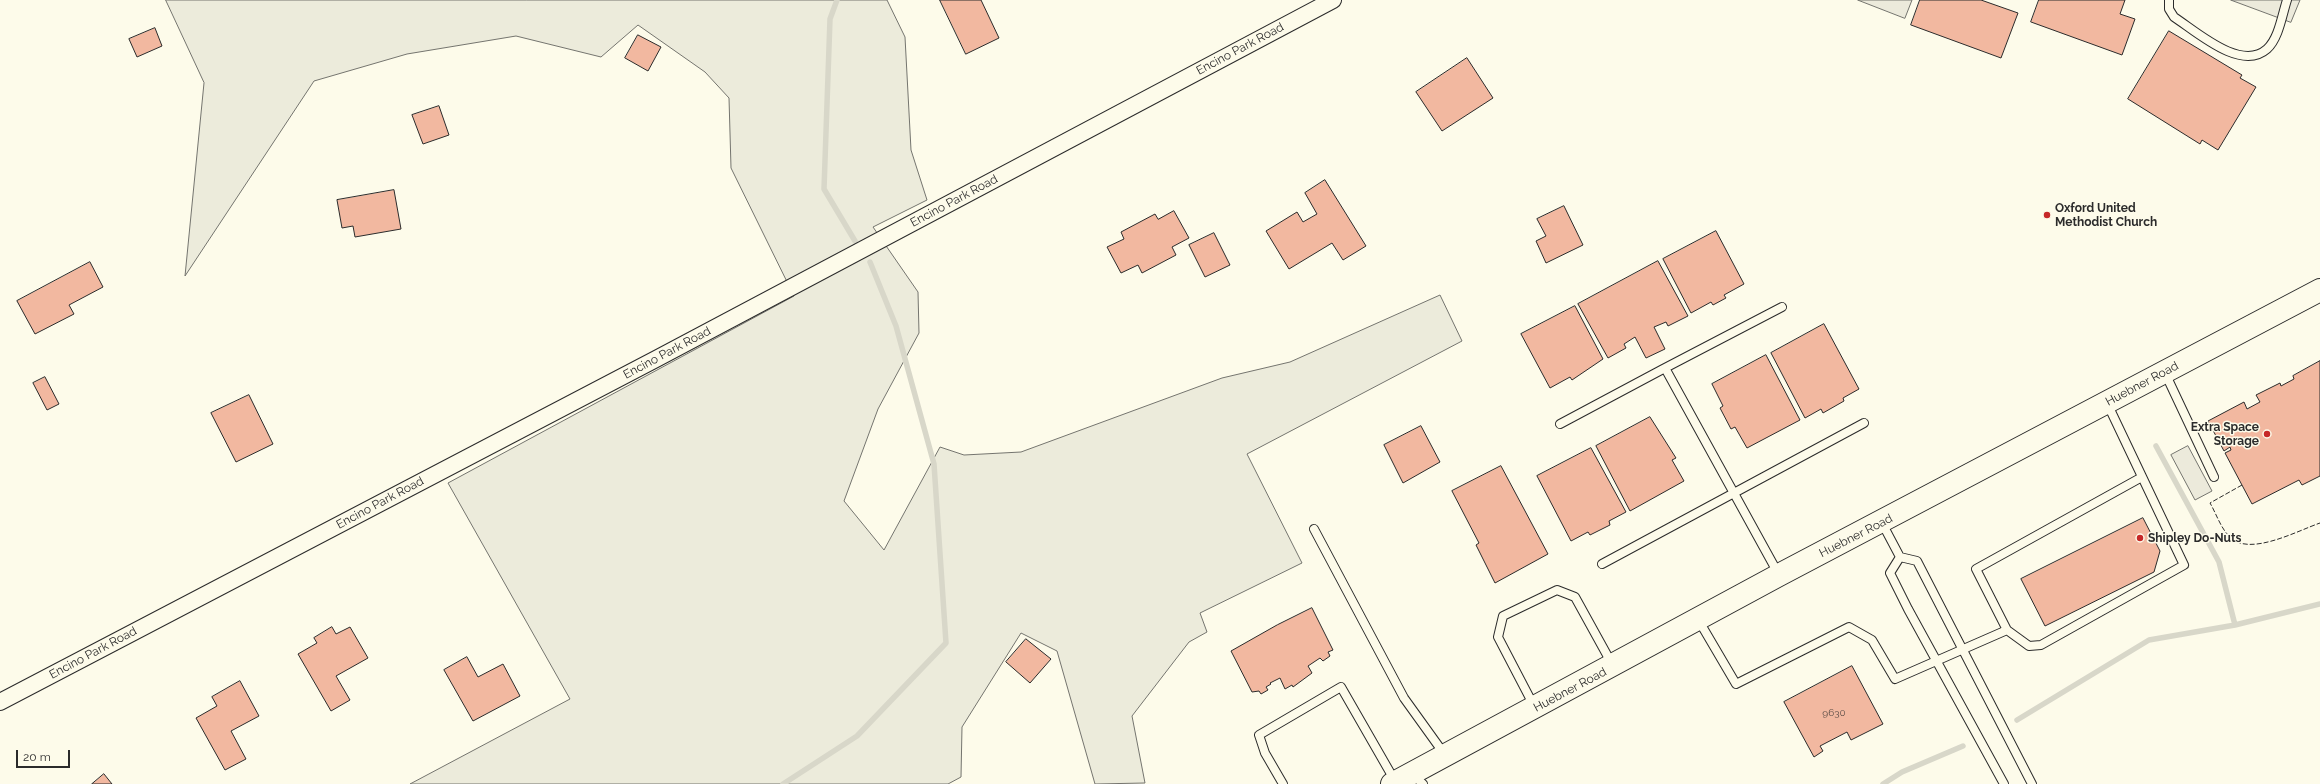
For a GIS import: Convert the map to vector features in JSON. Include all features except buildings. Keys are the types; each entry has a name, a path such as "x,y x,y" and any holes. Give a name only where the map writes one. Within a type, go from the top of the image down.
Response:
{"main road":[{"name":"Huebner Road","path":"1407,782 1445,756 1699,621 1779,575 1882,523 2320,290"}],"street":[{"name":"Encino Park Road","path":"0,702 656,359 1333,0"}],"lane":[{"path":"2169,0 2169,9 2174,17 2232,54 2244,57 2257,54 2267,48 2275,37 2287,0"},
{"path":"1560,424 1782,307"},
{"path":"1665,368 1732,494 1779,575"},
{"path":"2164,372 2214,477"},
{"path":"2107,402 2184,565 2041,645 2029,646 2007,630 1976,569 2142,477"},
{"path":"1602,564 1864,423"},
{"path":"1882,523 1900,557 1917,561 1964,649 2032,784"},
{"path":"1314,529 1404,698 1445,756"},
{"path":"1900,557 1890,573 1936,661 2004,784"},
{"path":"1535,709 1498,637 1503,616 1557,590 1575,597 1613,666"},
{"path":"1699,621 1736,684 1849,627 1872,640 1895,679 2007,630"},
{"path":"1283,784 1265,753 1259,734 1341,687 1407,782"}],"shaded area":[{"path":"166,0 887,0 905,37 911,150 927,200 873,227 918,292 919,333 878,409 844,501 884,550 940,447 964,455 1021,452 1222,378 1290,362 1440,295 1462,341 1247,454 1302,563 1200,613 1207,632 1189,642 1132,716 1145,783 1095,784 1057,651 1021,633 962,727 961,777 948,784 410,784 570,699 448,483 794,296 731,168 729,98 705,72 638,25 601,57 516,36 407,54 314,81 185,276 204,83"},
{"path":"1858,0 1912,0 1905,18"},
{"path":"2231,0 2300,0 2291,22"},
{"path":"2188,446 2212,491 2195,500 2171,455"}],"waterway":[{"path":"837,0 830,19 824,189 855,241"},
{"path":"783,784 857,736 946,643 934,464 896,326 870,262"},
{"path":"2156,446 2219,562 2235,625"},
{"path":"2017,720 2149,640 2235,625 2320,604"},
{"path":"1883,784 1902,772 1963,746"}],"fence":[{"path":"2242,485 2210,503 2224,530 2230,537 2238,542 2249,544 2274,540 2320,523"}],"place":[{"name":"Oxford United Methodist Church","path":"2047,215"},
{"name":"Extra Space Storage","path":"2267,434"},
{"name":"Shipley Do-Nuts","path":"2140,538"}]}
